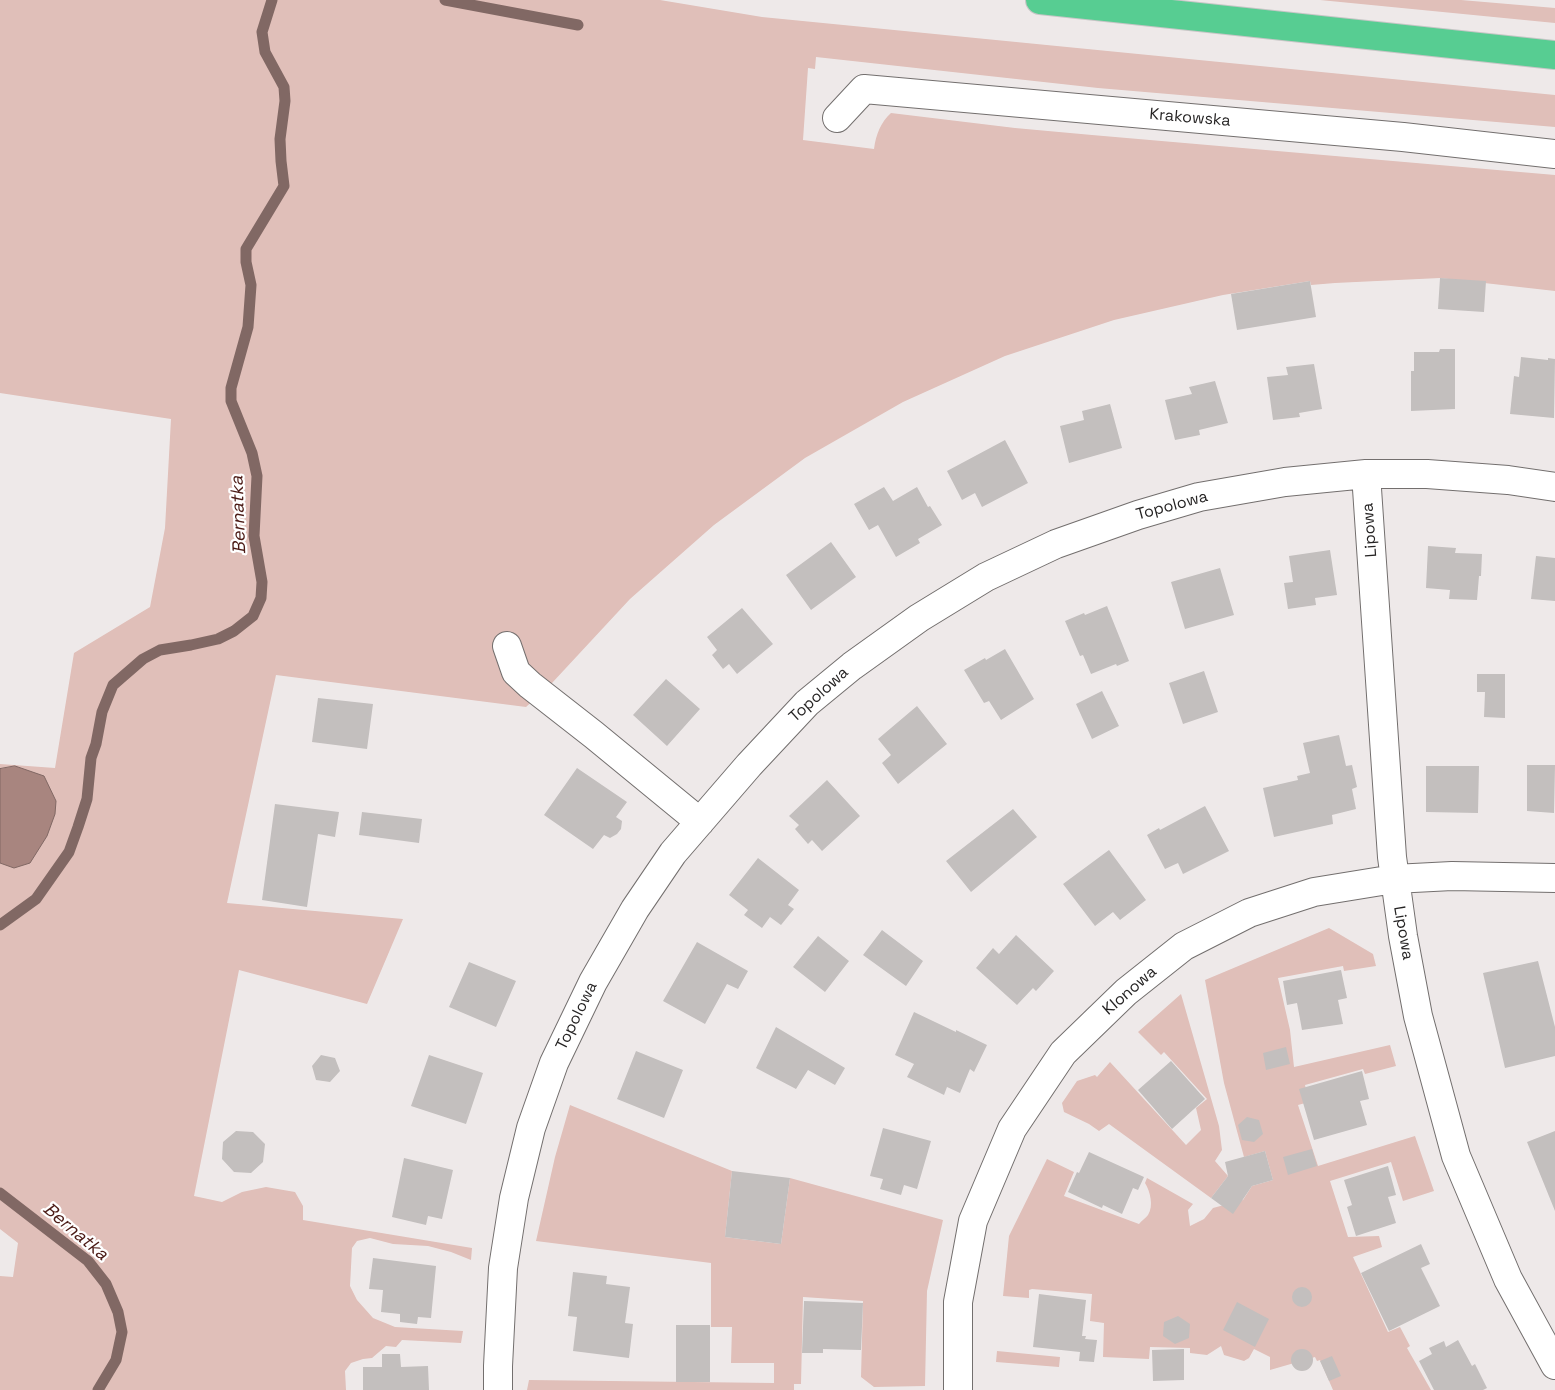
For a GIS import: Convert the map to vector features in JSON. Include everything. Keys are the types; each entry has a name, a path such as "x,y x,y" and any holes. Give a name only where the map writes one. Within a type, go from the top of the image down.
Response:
{"highway":[{"path":"1040,0 1555,55"}],"street":[{"name":"Krakowska","path":"837,118 864,89 1403,137 1555,154"},
{"name":"Topolowa","path":"498,1390 503,1268 514,1198 532,1128 554,1063 593,982 635,909 674,853 749,765 808,703 852,666 911,623 986,577 1056,544 1138,515 1199,497 1284,482 1366,474 1427,474 1508,480 1555,487"},
{"name":"Lipowa","path":"1366,474 1394,879 1418,1016 1456,1156 1508,1279 1555,1365"},
{"path":"507,646 516,672 530,685 700,822"},
{"name":"Klonowa","path":"958,1390 958,1302 972,1221 1012,1129 1063,1053 1126,992 1184,946 1249,913 1314,892 1394,879 1452,876 1555,878"}],"shaded area":[{"path":"0,0 660,0 762,17 1555,95 1555,127 1098,88 816,57 815,69 808,68 803,140 874,149 879,129 891,113 1015,128 1555,175 1555,291 1440,278 1311,285 1310,281 1223,295 1114,320 1005,356 903,402 805,458 714,525 630,599 552,683 526,707 276,675 227,903 403,919 367,1004 239,970 194,1196 222,1202 242,1192 266,1187 295,1192 303,1206 303,1220 472,1248 471,1260 428,1246 393,1244 370,1238 357,1241 352,1248 350,1286 357,1300 373,1318 395,1327 463,1331 461,1343 402,1340 396,1347 386,1346 372,1358 351,1363 345,1371 346,1390 0,1390 0,1276 13,1277 18,1243 0,1229 0,764 55,768 74,653 150,607 165,528 171,419 0,393"},
{"path":"1320,0 1461,0 1555,8 1555,23"},
{"path":"15,766 44,776 56,801 55,814 47,836 30,863 14,868 0,863 0,769"},
{"path":"1329,928 1373,954 1376,966 1344,971 1343,966 1278,978 1290,1030 1294,1067 1390,1045 1396,1066 1365,1074 1363,1069 1305,1085 1309,1102 1298,1105 1318,1166 1415,1136 1434,1191 1403,1201 1391,1162 1330,1181 1348,1237 1379,1236 1382,1247 1353,1257 1388,1332 1400,1327 1410,1346 1407,1348 1431,1390 1333,1390 1320,1360 1317,1361 1315,1357 1270,1370 1270,1357 1254,1349 1249,1358 1244,1361 1224,1355 1221,1346 1207,1355 1190,1353 1190,1348 1150,1347 1149,1359 1103,1357 1104,1323 1090,1321 1092,1294 1032,1289 1029,1290 1029,1298 1003,1296 1009,1236 1047,1159 1074,1172 1064,1196 1139,1224 1148,1215 1151,1207 1150,1194 1145,1183 1147,1178 1193,1204 1188,1210 1190,1226 1204,1219 1213,1208 1243,1200 1252,1186 1273,1180 1265,1151 1244,1157 1224,1083 1205,980"},
{"path":"1181,994 1219,1126 1222,1150 1215,1161 1228,1176 1211,1198 1109,1124 1099,1131 1064,1112 1062,1103 1077,1081 1095,1075 1097,1077 1110,1062 1186,1145 1201,1130 1196,1108 1207,1099 1164,1052 1161,1055 1138,1032"},
{"path":"570,1105 732,1171 725,1237 781,1244 790,1178 943,1220 927,1291 925,1386 874,1387 861,1377 863,1301 803,1297 801,1384 794,1384 794,1390 527,1390 529,1380 774,1383 774,1363 731,1363 732,1327 711,1327 711,1263 536,1241 555,1157"},
{"path":"997,1351 1060,1357 1059,1367 996,1362"}],"building":[{"path":"1440,278 1486,281 1484,312 1438,309"},
{"path":"1310,281 1316,317 1237,330 1231,294"},
{"path":"1440,349 1455,349 1455,409 1411,411 1411,371 1414,371 1414,352 1439,352"},
{"path":"1521,357 1555,359 1554,418 1510,414 1514,376 1519,377"},
{"path":"1314,364 1322,409 1299,413 1300,417 1273,420 1267,377 1288,375 1286,367"},
{"path":"1215,381 1228,423 1199,430 1200,435 1175,440 1165,400 1192,394 1189,387"},
{"path":"1110,404 1122,448 1069,463 1060,426 1084,420 1082,411"},
{"path":"1005,440 1028,483 982,507 975,493 962,500 947,471"},
{"path":"884,487 893,501 917,487 928,507 930,506 942,525 918,539 920,543 896,557 878,525 869,530 854,504"},
{"path":"831,542 856,577 811,610 786,575"},
{"path":"1428,546 1456,548 1455,553 1482,554 1477,600 1449,599 1450,590 1426,588"},
{"path":"1330,550 1337,595 1315,598 1316,605 1288,609 1284,583 1293,582 1289,556"},
{"path":"1536,556 1555,558 1555,601 1531,599"},
{"path":"1220,568 1234,615 1185,629 1171,582"},
{"path":"1107,606 1129,661 1091,674 1083,655 1080,656 1065,621"},
{"path":"742,608 773,644 737,674 729,664 723,669 712,655 717,650 707,637"},
{"path":"1005,649 1034,699 1001,720 989,701 984,703 964,670"},
{"path":"1204,671 1218,712 1183,724 1169,683"},
{"path":"1477,674 1505,674 1505,718 1484,717 1485,692 1477,692"},
{"path":"666,679 700,709 667,746 633,715"},
{"path":"1102,691 1119,726 1092,739 1076,704"},
{"path":"318,698 373,704 367,749 312,742"},
{"path":"917,706 947,744 898,784 882,763 891,755 878,739"},
{"path":"1339,735 1346,766 1352,765 1357,787 1352,789 1356,809 1332,815 1333,824 1274,837 1263,788 1298,780 1297,776 1310,773 1303,743"},
{"path":"1527,765 1555,765 1554,813 1527,811"},
{"path":"1426,766 1479,766 1478,813 1426,812"},
{"path":"577,768 627,802 616,817 622,821 621,829 610,838 604,835 593,849 544,815"},
{"path":"827,780 860,816 822,851 812,840 808,844 795,829 799,825 789,816"},
{"path":"275,804 339,812 335,837 318,834 307,907 262,900"},
{"path":"1205,806 1229,851 1183,874 1178,863 1165,869 1147,835"},
{"path":"1013,809 1037,837 971,892 946,861"},
{"path":"362,812 422,819 419,843 359,835"},
{"path":"1109,850 1146,900 1120,920 1113,912 1095,926 1063,884"},
{"path":"758,858 799,890 788,905 794,909 781,925 770,917 762,928 744,915 748,910 729,895"},
{"path":"882,930 923,961 906,986 863,955"},
{"path":"1016,935 1054,971 1036,991 1033,988 1017,1005 976,968 993,948 999,954"},
{"path":"818,936 849,961 825,992 793,967"},
{"path":"697,942 748,971 738,989 727,984 705,1024 663,1001"},
{"path":"1538,961 1555,1027 1555,1056 1505,1068 1483,973"},
{"path":"469,962 516,981 496,1027 449,1007"},
{"path":"1341,970 1347,998 1338,1000 1343,1024 1302,1030 1297,1003 1287,1005 1283,981"},
{"path":"914,1012 987,1045 974,1072 970,1069 960,1093 947,1087 944,1095 907,1077 914,1064 895,1055"},
{"path":"776,1027 845,1068 835,1085 808,1070 796,1089 756,1068"},
{"path":"1286,1047 1290,1064 1266,1070 1263,1053"},
{"path":"636,1051 683,1070 664,1118 617,1099"},
{"path":"321,1055 335,1058 340,1071 330,1082 316,1080 312,1066"},
{"path":"429,1055 483,1073 466,1124 411,1106"},
{"path":"1171,1061 1205,1099 1172,1129 1138,1090"},
{"path":"1362,1071 1369,1099 1360,1101 1367,1125 1314,1140 1299,1089"},
{"path":"1247,1117 1259,1120 1263,1134 1254,1142 1242,1140 1238,1125"},
{"path":"883,1128 931,1141 917,1189 904,1185 901,1195 880,1189 883,1179 870,1176"},
{"path":"236,1131 253,1132 265,1144 263,1162 251,1173 234,1172 222,1159 223,1142"},
{"path":"1555,1131 1555,1211 1527,1142"},
{"path":"1312,1149 1317,1166 1288,1175 1283,1157"},
{"path":"1265,1151 1273,1180 1252,1186 1233,1214 1211,1198 1228,1176 1225,1162"},
{"path":"1089,1152 1144,1177 1138,1190 1133,1188 1122,1214 1103,1205 1102,1208 1068,1192"},
{"path":"404,1158 453,1170 442,1219 428,1216 426,1225 392,1217"},
{"path":"1388,1166 1396,1195 1388,1197 1396,1223 1356,1236 1347,1207 1352,1205 1344,1180"},
{"path":"732,1171 790,1178 781,1244 725,1237"},
{"path":"1421,1244 1430,1264 1421,1268 1440,1306 1389,1331 1361,1273"},
{"path":"373,1258 436,1266 431,1318 418,1317 417,1324 400,1322 400,1314 381,1312 383,1290 369,1289"},
{"path":"573,1272 607,1276 606,1284 630,1287 625,1323 633,1324 629,1358 573,1351 577,1317 568,1316"},
{"path":"1302,1287 1309,1290 1312,1297 1309,1304 1302,1307 1295,1304 1292,1297 1295,1290"},
{"path":"1039,1294 1086,1300 1082,1336 1086,1336 1085,1339 1097,1340 1094,1362 1079,1361 1080,1352 1033,1347"},
{"path":"804,1301 863,1303 861,1350 823,1349 823,1353 802,1353"},
{"path":"1237,1302 1269,1319 1255,1347 1223,1330"},
{"path":"1178,1316 1190,1324 1189,1338 1175,1344 1163,1336 1164,1322"},
{"path":"676,1325 710,1325 710,1382 676,1382"},
{"path":"1458,1340 1472,1366 1475,1364 1487,1388 1483,1390 1434,1390 1419,1361 1432,1354 1429,1348 1444,1341 1446,1347"},
{"path":"1184,1349 1184,1380 1153,1381 1152,1350"},
{"path":"1302,1349 1310,1352 1313,1360 1310,1368 1302,1371 1294,1368 1291,1360 1294,1352"},
{"path":"382,1354 400,1354 401,1367 428,1366 429,1390 363,1390 363,1367 382,1367"},
{"path":"1332,1356 1341,1376 1329,1381 1320,1361"}],"waterway":[{"name":"Bernatka","path":"0,925 36,899 69,852 87,799 91,758 96,744 102,712 113,685 143,659 160,650 218,639 234,631 253,616 261,598 262,582 254,536 257,476 252,453 231,401 231,388 248,327 251,285 246,262 246,249 284,186 280,139 285,101 284,87 265,52 262,32 272,0"},
{"path":"445,0 578,25"},
{"name":"Bernatka","path":"0,1193 88,1261 106,1284 118,1312 122,1332 116,1360 98,1390"}]}
